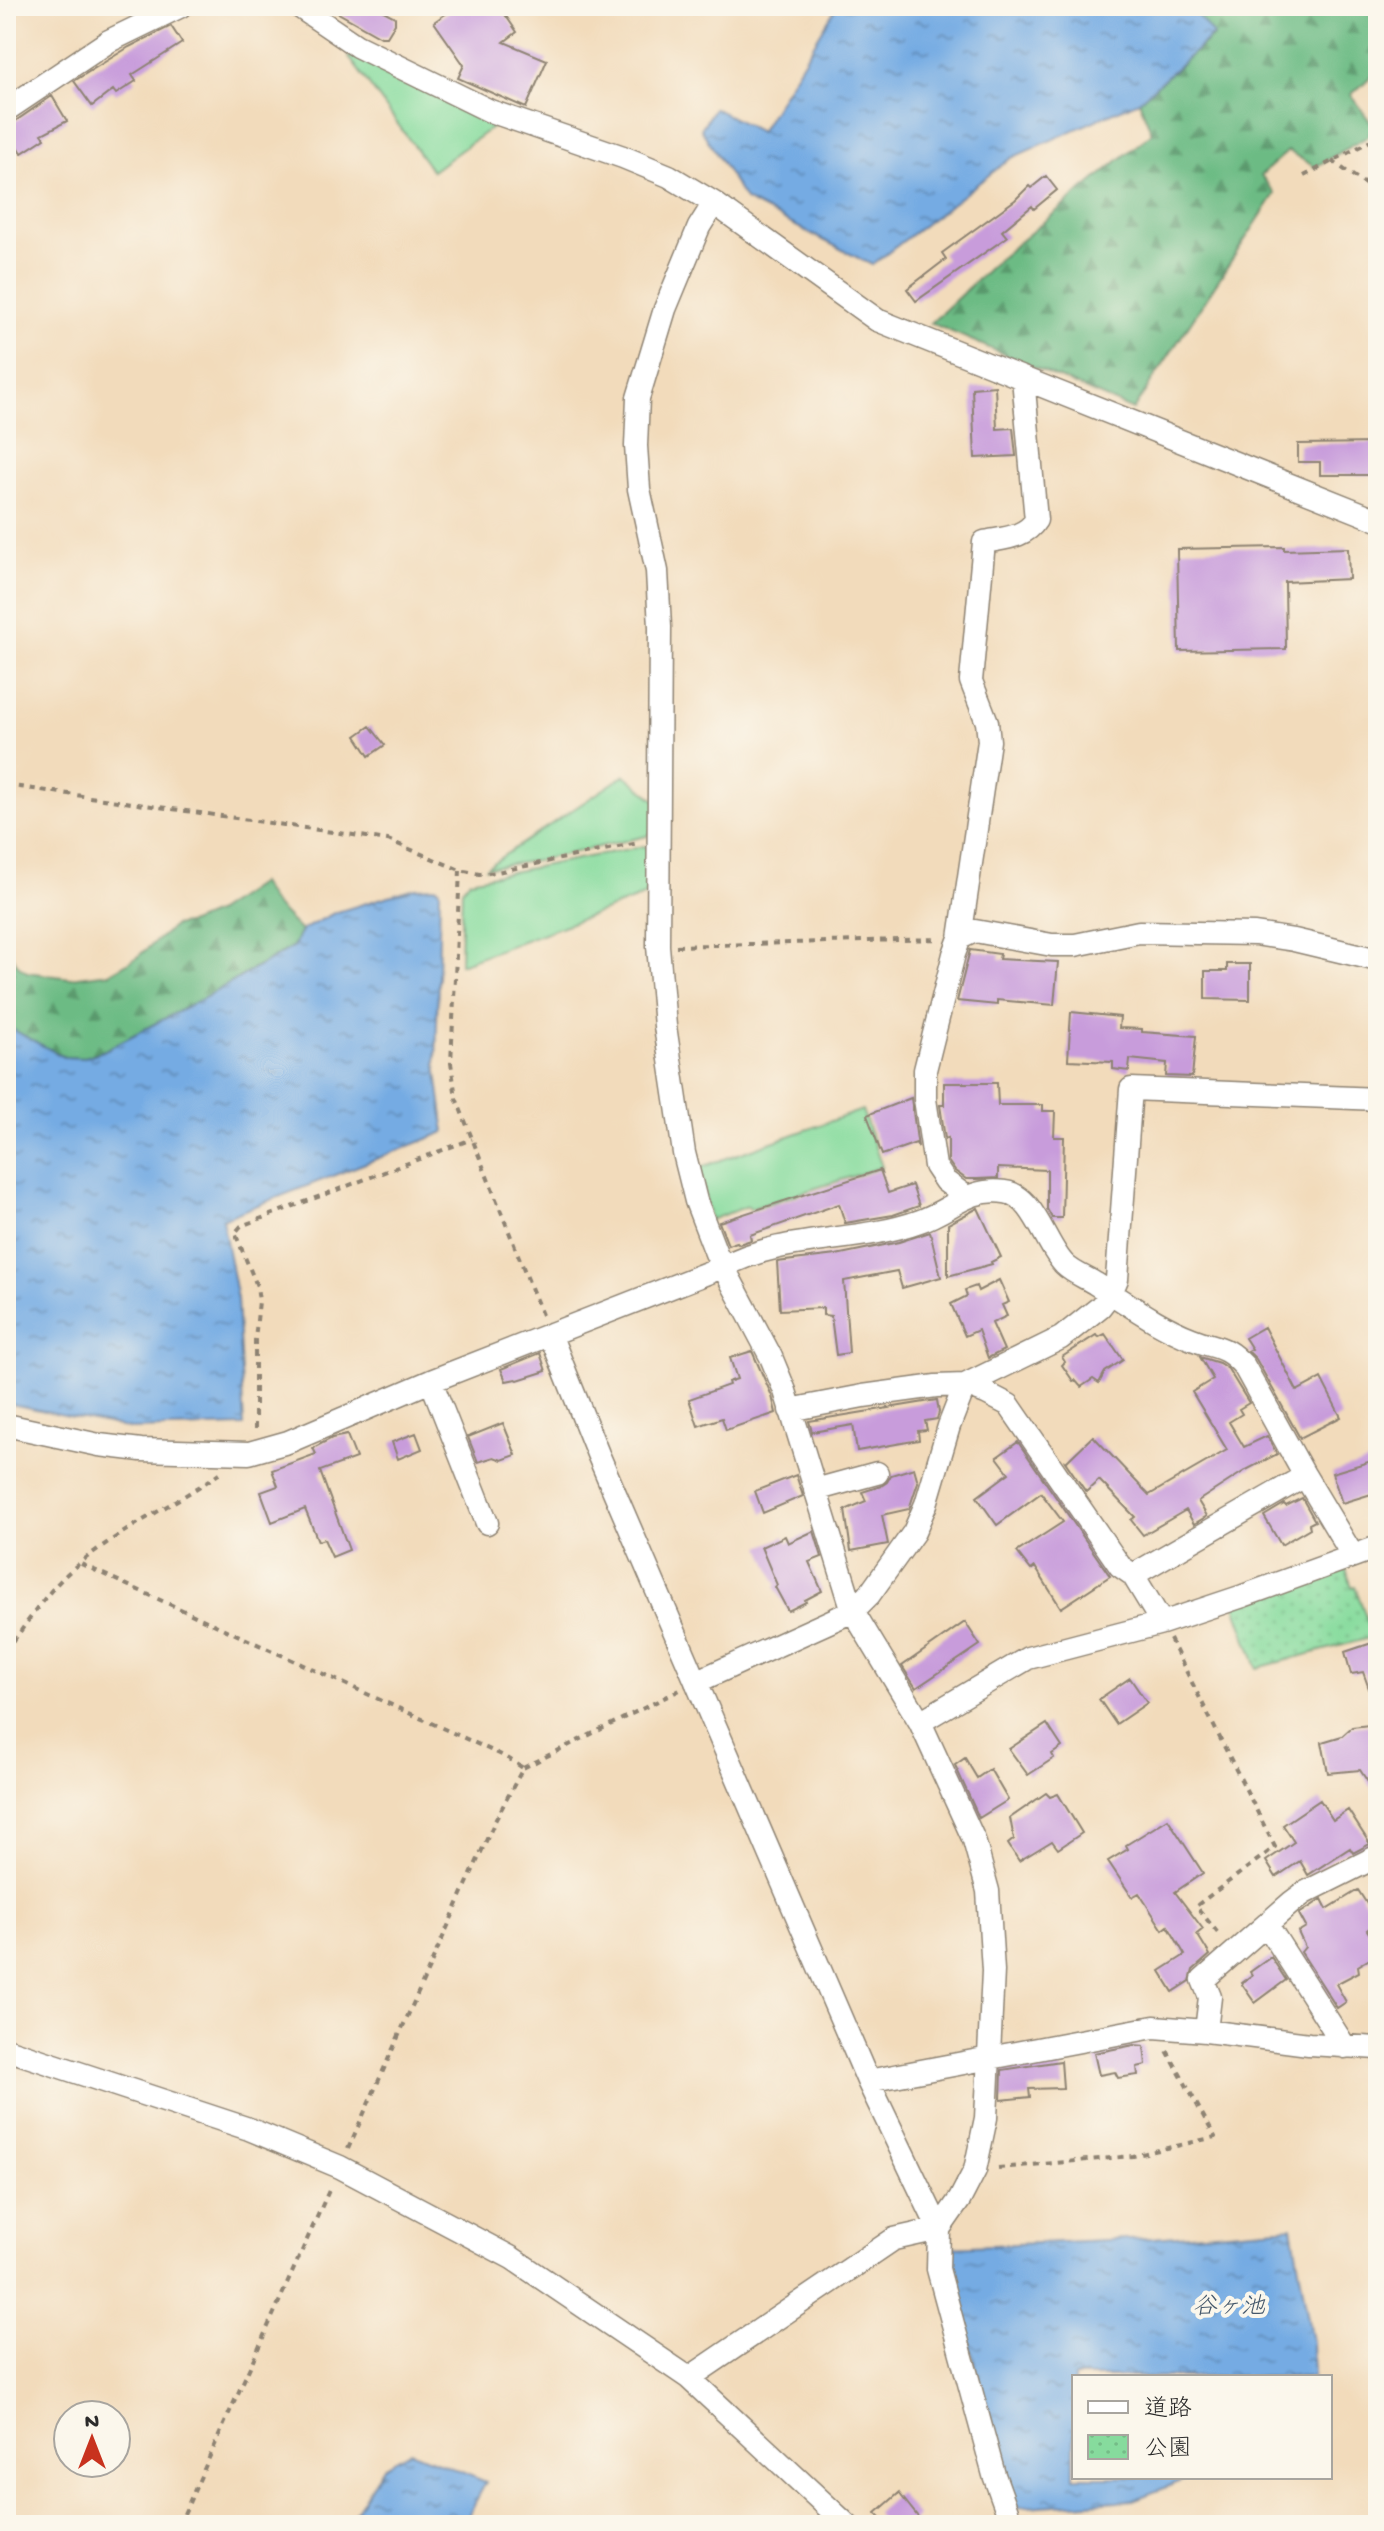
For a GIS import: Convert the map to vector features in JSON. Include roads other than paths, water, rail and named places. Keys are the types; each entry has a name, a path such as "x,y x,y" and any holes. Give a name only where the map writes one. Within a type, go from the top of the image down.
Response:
{"street":[{"path":"6,110 109,41 181,6"},
{"path":"298,6 357,46 490,111 669,176 714,203 877,320 1378,520"},
{"path":"689,2378 894,2239 939,2229 975,2170 986,2118 993,1971 991,1910 974,1840 920,1722 853,1611 771,1357 716,1253 696,1201 684,1153 665,1026 658,946 660,627 657,571 639,489 636,446 638,398 665,309 699,227 714,203"},
{"path":"965,1196 945,1181 935,1166 925,1099 925,1070 960,938 989,741 987,722 971,681 984,542 1020,535 1030,529 1036,520 1023,378"},
{"path":"960,938 975,931 1052,945 1075,945 1139,932 1255,934 1378,960"},
{"path":"696,1682 853,1611 886,1574 914,1532 965,1385 1061,1338 1100,1307 1111,1293 1117,1279 1131,1089 1378,1099"},
{"path":"6,1425 99,1445 141,1450 249,1453 288,1442 431,1381 755,1252 897,1228 935,1214 965,1196 980,1192 1008,1192 1030,1209 1065,1265 1191,1339 1230,1351 1244,1366 1353,1556"},
{"path":"550,1334 598,1454 868,2081 939,2229 938,2269 994,2475 1012,2525"},
{"path":"431,1381 487,1523"},
{"path":"790,1410 936,1386 965,1385 1009,1405 1120,1566 1133,1575 1162,1623"},
{"path":"815,1490 877,1473"},
{"path":"1133,1575 1305,1476"},
{"path":"920,1722 1028,1658 1162,1623 1378,1547"},
{"path":"1206,2031 1210,1997 1203,1980 1304,1893 1378,1856"},
{"path":"1267,1925 1345,2047"},
{"path":"868,2081 1154,2027 1378,2048"},
{"path":"6,2049 249,2129 340,2167 512,2258 689,2378 847,2525"}],"water":[{"path":"832,6 1191,6 1213,35 1139,101 1011,158 872,265 745,200 701,129 714,108 760,132 834,11"},
{"path":"437,887 440,892 436,1065 445,1132 222,1219 237,1299 244,1426 131,1429 6,1403 6,1026 64,1057 82,1058 103,1051 204,998 293,947 302,930 334,913 415,888"},
{"name":"谷ヶ池","path":"1292,2227 1312,2342 1313,2375 1072,2375 1072,2479 1187,2479 1133,2500 1010,2508 986,2400 958,2308 948,2247 1152,2238"},
{"path":"410,2451 486,2482 463,2525 350,2525 383,2467"}]}
